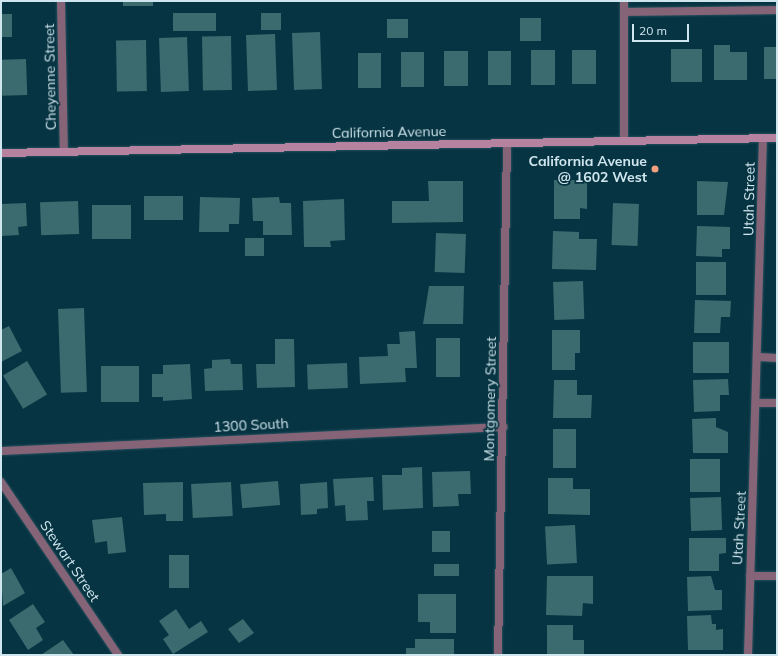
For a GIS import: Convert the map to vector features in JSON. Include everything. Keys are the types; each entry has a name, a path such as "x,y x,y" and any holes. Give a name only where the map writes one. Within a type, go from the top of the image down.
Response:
{"main road":[{"name":"California Avenue","path":"1,153 777,138"}],"street":[{"name":"Cheyenne Street","path":"61,1 64,152"},
{"path":"624,1 624,140"},
{"path":"624,12 777,10"},
{"name":"Utah Street","path":"748,655 759,357 763,138"},
{"name":"Montgomery Street","path":"498,655 507,143"},
{"path":"759,357 777,358"},
{"path":"757,403 777,403"},
{"name":"1300 South","path":"1,451 502,427"},
{"name":"Stewart Street","path":"1,482 118,655"},
{"path":"750,576 777,576"}],"building":[{"path":"123,1 153,1 153,6 123,6"},
{"path":"173,13 216,13 216,31 173,31"},
{"path":"261,13 281,13 281,30 261,30"},
{"path":"1,14 12,14 12,37 1,37"},
{"path":"520,18 541,18 541,41 520,41"},
{"path":"387,19 408,19 408,38 387,38"},
{"path":"320,32 322,89 294,90 292,33"},
{"path":"275,34 277,90 248,91 246,35"},
{"path":"231,36 232,90 203,90 202,37"},
{"path":"187,37 189,91 161,92 159,38"},
{"path":"146,40 147,91 117,92 116,41"},
{"path":"714,45 730,45 730,52 747,52 747,80 714,80"},
{"path":"764,47 777,47 777,79 764,79"},
{"path":"671,49 702,49 702,82 671,82"},
{"path":"531,50 555,50 555,85 531,85"},
{"path":"572,50 596,50 596,84 572,84"},
{"path":"444,51 468,51 468,86 444,86"},
{"path":"488,51 511,51 511,85 488,85"},
{"path":"401,52 424,52 424,87 401,87"},
{"path":"358,53 381,53 381,88 358,88"},
{"path":"26,59 27,95 2,96 1,60"},
{"path":"554,180 587,180 587,209 580,208 580,219 554,219"},
{"path":"428,181 463,181 463,222 392,223 392,201 429,201"},
{"path":"697,181 728,182 724,215 697,215"},
{"path":"144,196 183,196 183,220 144,220"},
{"path":"200,197 240,198 239,224 229,224 229,232 199,232"},
{"path":"279,197 280,203 291,203 292,235 263,235 263,221 253,221 252,198"},
{"path":"344,199 345,240 330,241 331,247 304,247 303,201"},
{"path":"78,201 79,234 41,235 40,202"},
{"path":"26,203 27,226 18,227 19,235 1,236 1,204"},
{"path":"613,203 639,204 638,246 612,245"},
{"path":"92,205 131,205 131,239 92,239"},
{"path":"697,226 730,227 730,249 722,249 722,257 696,256"},
{"path":"553,231 579,232 579,239 597,239 596,270 552,269"},
{"path":"436,233 466,234 465,273 435,272"},
{"path":"245,238 264,238 264,256 245,256"},
{"path":"696,262 726,262 726,295 696,295"},
{"path":"583,281 584,319 554,320 553,282"},
{"path":"429,286 464,286 463,324 423,324"},
{"path":"695,300 731,301 730,317 721,317 720,333 694,333"},
{"path":"84,308 87,392 61,393 58,309"},
{"path":"9,326 22,351 1,362 1,330"},
{"path":"552,330 580,330 580,353 575,353 575,370 552,370"},
{"path":"415,331 417,368 405,368 406,382 360,384 359,357 388,356 387,344 400,344 399,332"},
{"path":"436,338 460,338 460,377 436,377"},
{"path":"275,339 294,339 295,387 257,388 256,364 275,364"},
{"path":"693,342 729,342 729,373 693,373"},
{"path":"230,359 231,364 242,364 243,390 205,391 204,369 212,368 212,360"},
{"path":"27,361 47,394 23,409 3,375"},
{"path":"347,363 348,388 308,389 307,364"},
{"path":"190,364 192,399 163,401 163,397 152,397 152,374 163,374 163,365"},
{"path":"101,366 139,366 139,402 101,402"},
{"path":"728,379 729,395 720,395 720,411 694,412 693,380"},
{"path":"554,380 577,380 577,395 592,395 591,418 553,418"},
{"path":"716,418 716,427 728,432 728,453 693,453 692,419"},
{"path":"553,429 576,429 576,468 553,468"},
{"path":"690,459 720,459 720,492 690,492"},
{"path":"422,467 423,508 383,510 382,475 402,475 402,468"},
{"path":"470,471 471,494 458,494 459,506 433,507 432,472"},
{"path":"373,477 374,501 367,501 368,520 346,521 345,505 335,506 333,479"},
{"path":"548,478 573,478 573,489 590,489 590,515 548,514"},
{"path":"278,481 280,505 242,508 240,484"},
{"path":"183,482 183,521 166,521 166,514 144,515 143,483"},
{"path":"231,482 233,516 193,518 191,484"},
{"path":"327,482 328,508 317,509 317,514 301,515 300,484"},
{"path":"721,497 722,530 691,531 690,498"},
{"path":"122,517 126,552 108,554 107,541 95,543 92,520"},
{"path":"575,525 577,563 547,565 545,527"},
{"path":"432,531 450,531 450,552 432,552"},
{"path":"689,538 726,538 726,553 719,554 719,571 689,571"},
{"path":"169,555 189,555 189,588 169,588"},
{"path":"434,564 459,564 459,576 434,576"},
{"path":"11,568 25,593 3,606 1,574"},
{"path":"547,576 593,576 593,604 583,603 582,616 546,615"},
{"path":"711,576 715,590 722,590 722,610 688,611 687,577"},
{"path":"418,594 456,594 456,633 430,633 430,622 418,622"},
{"path":"33,604 45,622 36,628 43,640 28,650 9,620"},
{"path":"176,609 189,629 201,621 208,632 173,654 163,639 169,635 159,621"},
{"path":"711,615 712,624 716,624 716,630 723,629 723,650 688,650 687,616"},
{"path":"243,619 254,633 239,643 228,629"},
{"path":"547,625 573,625 573,640 584,640 584,655 547,655"},
{"path":"415,639 454,639 454,655 406,655 406,648 415,648"},
{"path":"63,640 74,655 41,655"}],"place":[{"name":"California Avenue @ 1602 West","path":"655,169"}]}
